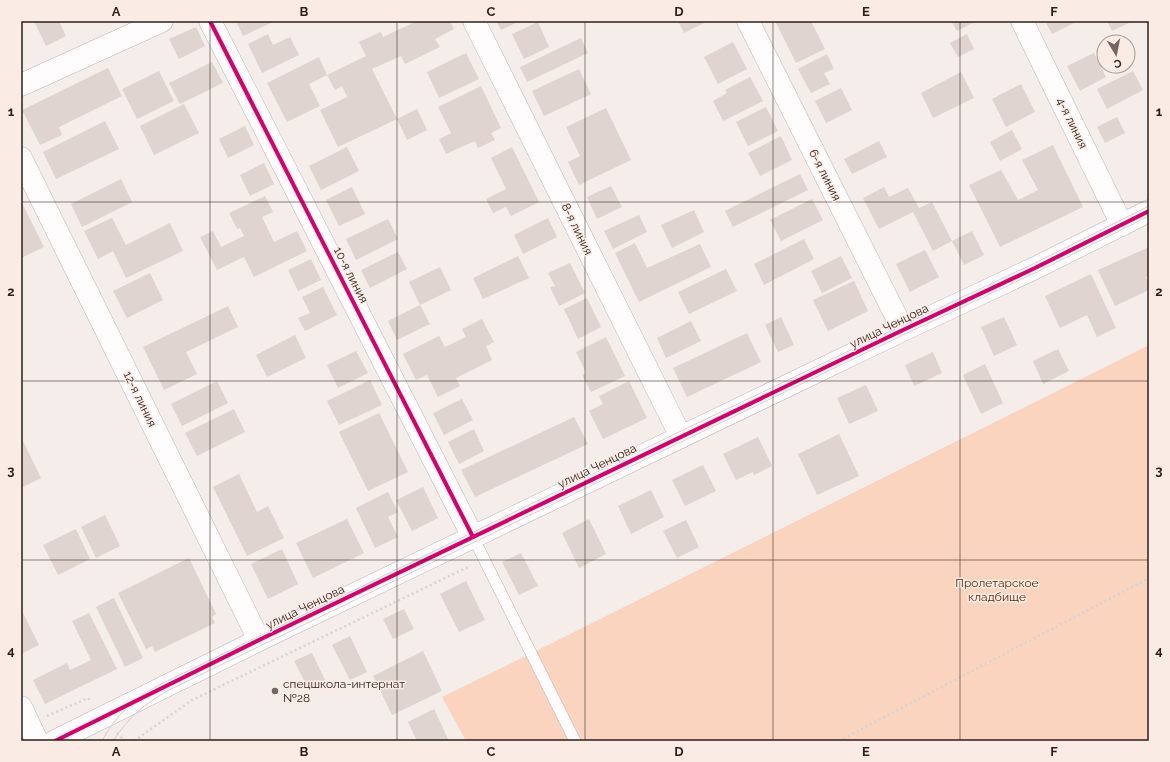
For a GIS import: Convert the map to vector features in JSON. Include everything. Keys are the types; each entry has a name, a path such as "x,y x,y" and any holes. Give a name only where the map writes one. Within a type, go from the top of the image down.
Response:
{"street":[{"path":"21,85 162,21"},
{"name":"10-я линия","path":"210,21 473,537"},
{"name":"8-я линия","path":"474,21 681,437"},
{"name":"6-я линия","path":"748,21 903,330"},
{"name":"4-я линия","path":"1022,21 1122,225"},
{"name":"12-я линия","path":"21,158 260,640"},
{"name":"улица Ченцова","path":"55,741 473,537 1035,268 1149,211"},
{"path":"21,707 38,741"}],"lane":[{"path":"473,537 575,741"}],"path":[{"path":"134,741 192,700 484,559"},
{"path":"839,741 1149,578"}],"green space":[{"name":"Пролетарское кладбище","path":"1149,345 1149,741 466,741 442,697 542,648"}],"building":[{"path":"34,21 59,21 66,36 46,46"},
{"path":"236,21 275,21 243,36"},
{"path":"417,21 450,21 454,29 435,39 440,47 405,64 401,56 372,69 397,119 338,147 320,110 347,97 342,86 335,90 327,75 366,56 359,42 381,32 383,37"},
{"path":"496,21 520,21 501,30"},
{"path":"678,21 708,21 684,33"},
{"path":"775,21 811,21 825,49 796,63"},
{"path":"951,21 977,21 957,31"},
{"path":"1045,21 1078,21 1052,34"},
{"path":"1107,21 1128,21 1129,23 1112,31"},
{"path":"538,22 549,47 524,59 512,34"},
{"path":"196,27 205,46 179,59 169,39"},
{"path":"268,34 273,45 290,37 299,55 262,73 248,44"},
{"path":"967,34 974,49 958,57 950,43"},
{"path":"581,38 588,53 527,82 520,67"},
{"path":"733,42 747,69 718,84 704,57"},
{"path":"466,53 479,79 439,98 427,72"},
{"path":"1094,53 1096,57 1096,74 1104,74 1106,77 1080,91 1067,66"},
{"path":"827,54 834,69 824,73 830,84 811,93 798,69"},
{"path":"319,57 327,75 309,84 320,106 287,122 267,83"},
{"path":"212,62 223,83 180,104 169,83"},
{"path":"108,68 122,96 59,127 62,135 40,145 22,110"},
{"path":"579,69 591,94 544,116 532,91"},
{"path":"159,71 174,101 137,119 122,89"},
{"path":"961,72 974,98 933,118 921,93"},
{"path":"1127,74 1135,74 1143,90 1107,109 1097,89"},
{"path":"750,77 763,101 723,121 713,101 727,93 725,90"},
{"path":"1021,84 1035,112 1006,127 992,99"},
{"path":"481,86 501,128 491,133 495,140 478,148 475,141 446,154 439,139 451,133 438,107"},
{"path":"841,88 852,110 826,123 815,101"},
{"path":"184,104 199,133 154,155 140,126"},
{"path":"766,107 778,131 748,146 736,122"},
{"path":"606,108 631,160 579,185 568,162 580,156 566,127"},
{"path":"417,109 427,130 407,140 397,119"},
{"path":"1117,117 1125,133 1105,143 1097,127"},
{"path":"105,121 119,149 56,179 43,152"},
{"path":"245,126 254,145 228,158 219,139"},
{"path":"1012,130 1022,149 1000,161 990,142"},
{"path":"781,136 792,160 760,176 748,153"},
{"path":"879,141 887,157 852,174 844,159"},
{"path":"1053,145 1083,207 1000,247 969,185 1001,170 1018,200 1038,190 1022,160"},
{"path":"347,147 359,171 321,190 309,166"},
{"path":"512,147 539,202 511,216 506,207 493,213 486,199 506,189 491,158"},
{"path":"264,163 274,184 250,196 240,175"},
{"path":"800,174 808,190 733,227 725,211"},
{"path":"121,179 132,202 82,227 71,204"},
{"path":"611,186 622,207 597,219 587,197"},
{"path":"352,187 365,214 339,226 326,200"},
{"path":"884,187 889,197 908,188 919,208 932,202 952,241 933,251 913,212 879,229 863,198"},
{"path":"265,196 273,212 262,217 274,242 297,231 307,251 254,277 244,257 217,270 200,237 213,231 221,247 244,236 240,228 237,229 229,213"},
{"path":"812,199 823,220 781,241 770,220"},
{"path":"21,201 44,247 21,258"},
{"path":"694,210 704,232 672,248 661,225"},
{"path":"639,215 647,232 613,249 604,231"},
{"path":"112,218 126,245 170,223 183,251 126,278 113,251 98,259 84,231"},
{"path":"548,218 557,237 523,254 514,235"},
{"path":"388,219 398,239 356,260 346,239"},
{"path":"972,231 984,255 964,265 952,241"},
{"path":"804,239 814,259 764,285 754,264"},
{"path":"635,243 647,268 700,244 711,267 639,302 615,253"},
{"path":"1149,247 1149,276 1146,277 1149,284 1149,290 1115,306 1098,270"},
{"path":"925,250 939,277 910,292 896,264"},
{"path":"398,252 407,269 370,288 361,270"},
{"path":"518,256 529,278 483,299 473,278"},
{"path":"841,256 852,278 822,293 811,271"},
{"path":"311,259 321,280 298,291 288,270"},
{"path":"570,263 585,293 559,306 550,287 555,286 548,273"},
{"path":"440,267 451,290 420,305 409,282"},
{"path":"726,269 737,291 689,314 678,292"},
{"path":"150,273 163,300 127,318 113,291"},
{"path":"1091,274 1116,328 1097,337 1087,315 1060,328 1045,296"},
{"path":"854,281 868,311 828,331 813,300"},
{"path":"323,287 337,315 305,331 298,318 310,313 302,297"},
{"path":"587,298 601,327 578,339 564,309"},
{"path":"420,305 430,324 397,340 388,321"},
{"path":"228,306 238,327 186,352 197,374 164,390 143,347"},
{"path":"781,317 794,345 778,352 765,325"},
{"path":"1004,317 1017,345 994,356 981,327"},
{"path":"482,319 494,342 486,346 492,360 456,378 460,386 438,397 427,375 416,380 403,354 439,336 445,347 466,337 462,329"},
{"path":"691,321 701,341 666,358 657,338"},
{"path":"747,333 761,362 687,397 673,368"},
{"path":"295,335 306,358 267,377 256,355"},
{"path":"606,337 625,376 591,392 582,375 586,373 576,352"},
{"path":"1058,349 1069,371 1043,384 1033,361"},
{"path":"356,351 368,373 338,388 327,365"},
{"path":"933,352 942,373 914,386 905,365"},
{"path":"985,364 1003,403 981,414 963,375"},
{"path":"370,380 382,405 339,425 327,401"},
{"path":"217,381 228,403 182,426 171,404"},
{"path":"629,381 647,418 603,439 589,411 603,404 599,396"},
{"path":"866,385 878,411 849,424 837,398"},
{"path":"462,399 473,420 444,435 433,413"},
{"path":"234,409 245,432 197,456 185,433"},
{"path":"379,413 408,472 368,491 339,432"},
{"path":"574,417 588,444 475,497 461,470"},
{"path":"474,429 484,451 459,464 448,442"},
{"path":"839,434 859,476 817,495 798,454"},
{"path":"21,437 41,478 21,488"},
{"path":"758,437 772,466 754,475 753,472 736,480 723,454"},
{"path":"703,465 716,491 685,506 672,480"},
{"path":"239,474 257,512 268,506 284,538 247,556 213,487"},
{"path":"423,487 438,518 412,531 396,500"},
{"path":"651,490 664,517 631,534 618,506"},
{"path":"388,492 398,512 388,517 398,537 375,548 356,508"},
{"path":"105,515 120,546 96,558 81,527"},
{"path":"347,519 364,553 313,578 296,543"},
{"path":"589,519 606,554 579,568 562,533"},
{"path":"686,520 699,547 677,558 663,531"},
{"path":"76,529 90,559 58,575 43,545"},
{"path":"282,549 298,584 268,599 251,564"},
{"path":"521,553 538,586 519,595 502,562"},
{"path":"189,558 216,614 212,617 215,623 155,652 152,646 146,649 118,593"},
{"path":"466,581 485,620 459,632 440,594"},
{"path":"114,598 143,658 125,667 96,607"},
{"path":"21,609 39,645 21,654"},
{"path":"404,609 414,629 393,639 383,619"},
{"path":"89,613 117,669 45,704 33,680 67,663 70,670 91,660 72,621"},
{"path":"350,636 367,672 350,680 332,645"},
{"path":"423,651 442,691 392,715 373,676"},
{"path":"312,653 326,682 309,690 294,661"},
{"path":"434,709 449,741 417,741 408,722"}],"tram line":[{"path":"102,741 113,723 120,715 136,700 153,688 679,432 1033,264 1149,206"},
{"path":"113,741 125,725 137,713 167,691 905,334 1037,272 1149,216"}],"cycle path":[{"path":"210,21 473,537"},
{"path":"55,741 259,640 1035,268 1149,211"}],"place":[{"name":"спецшкола-интернат №28","path":"275,691"}]}
